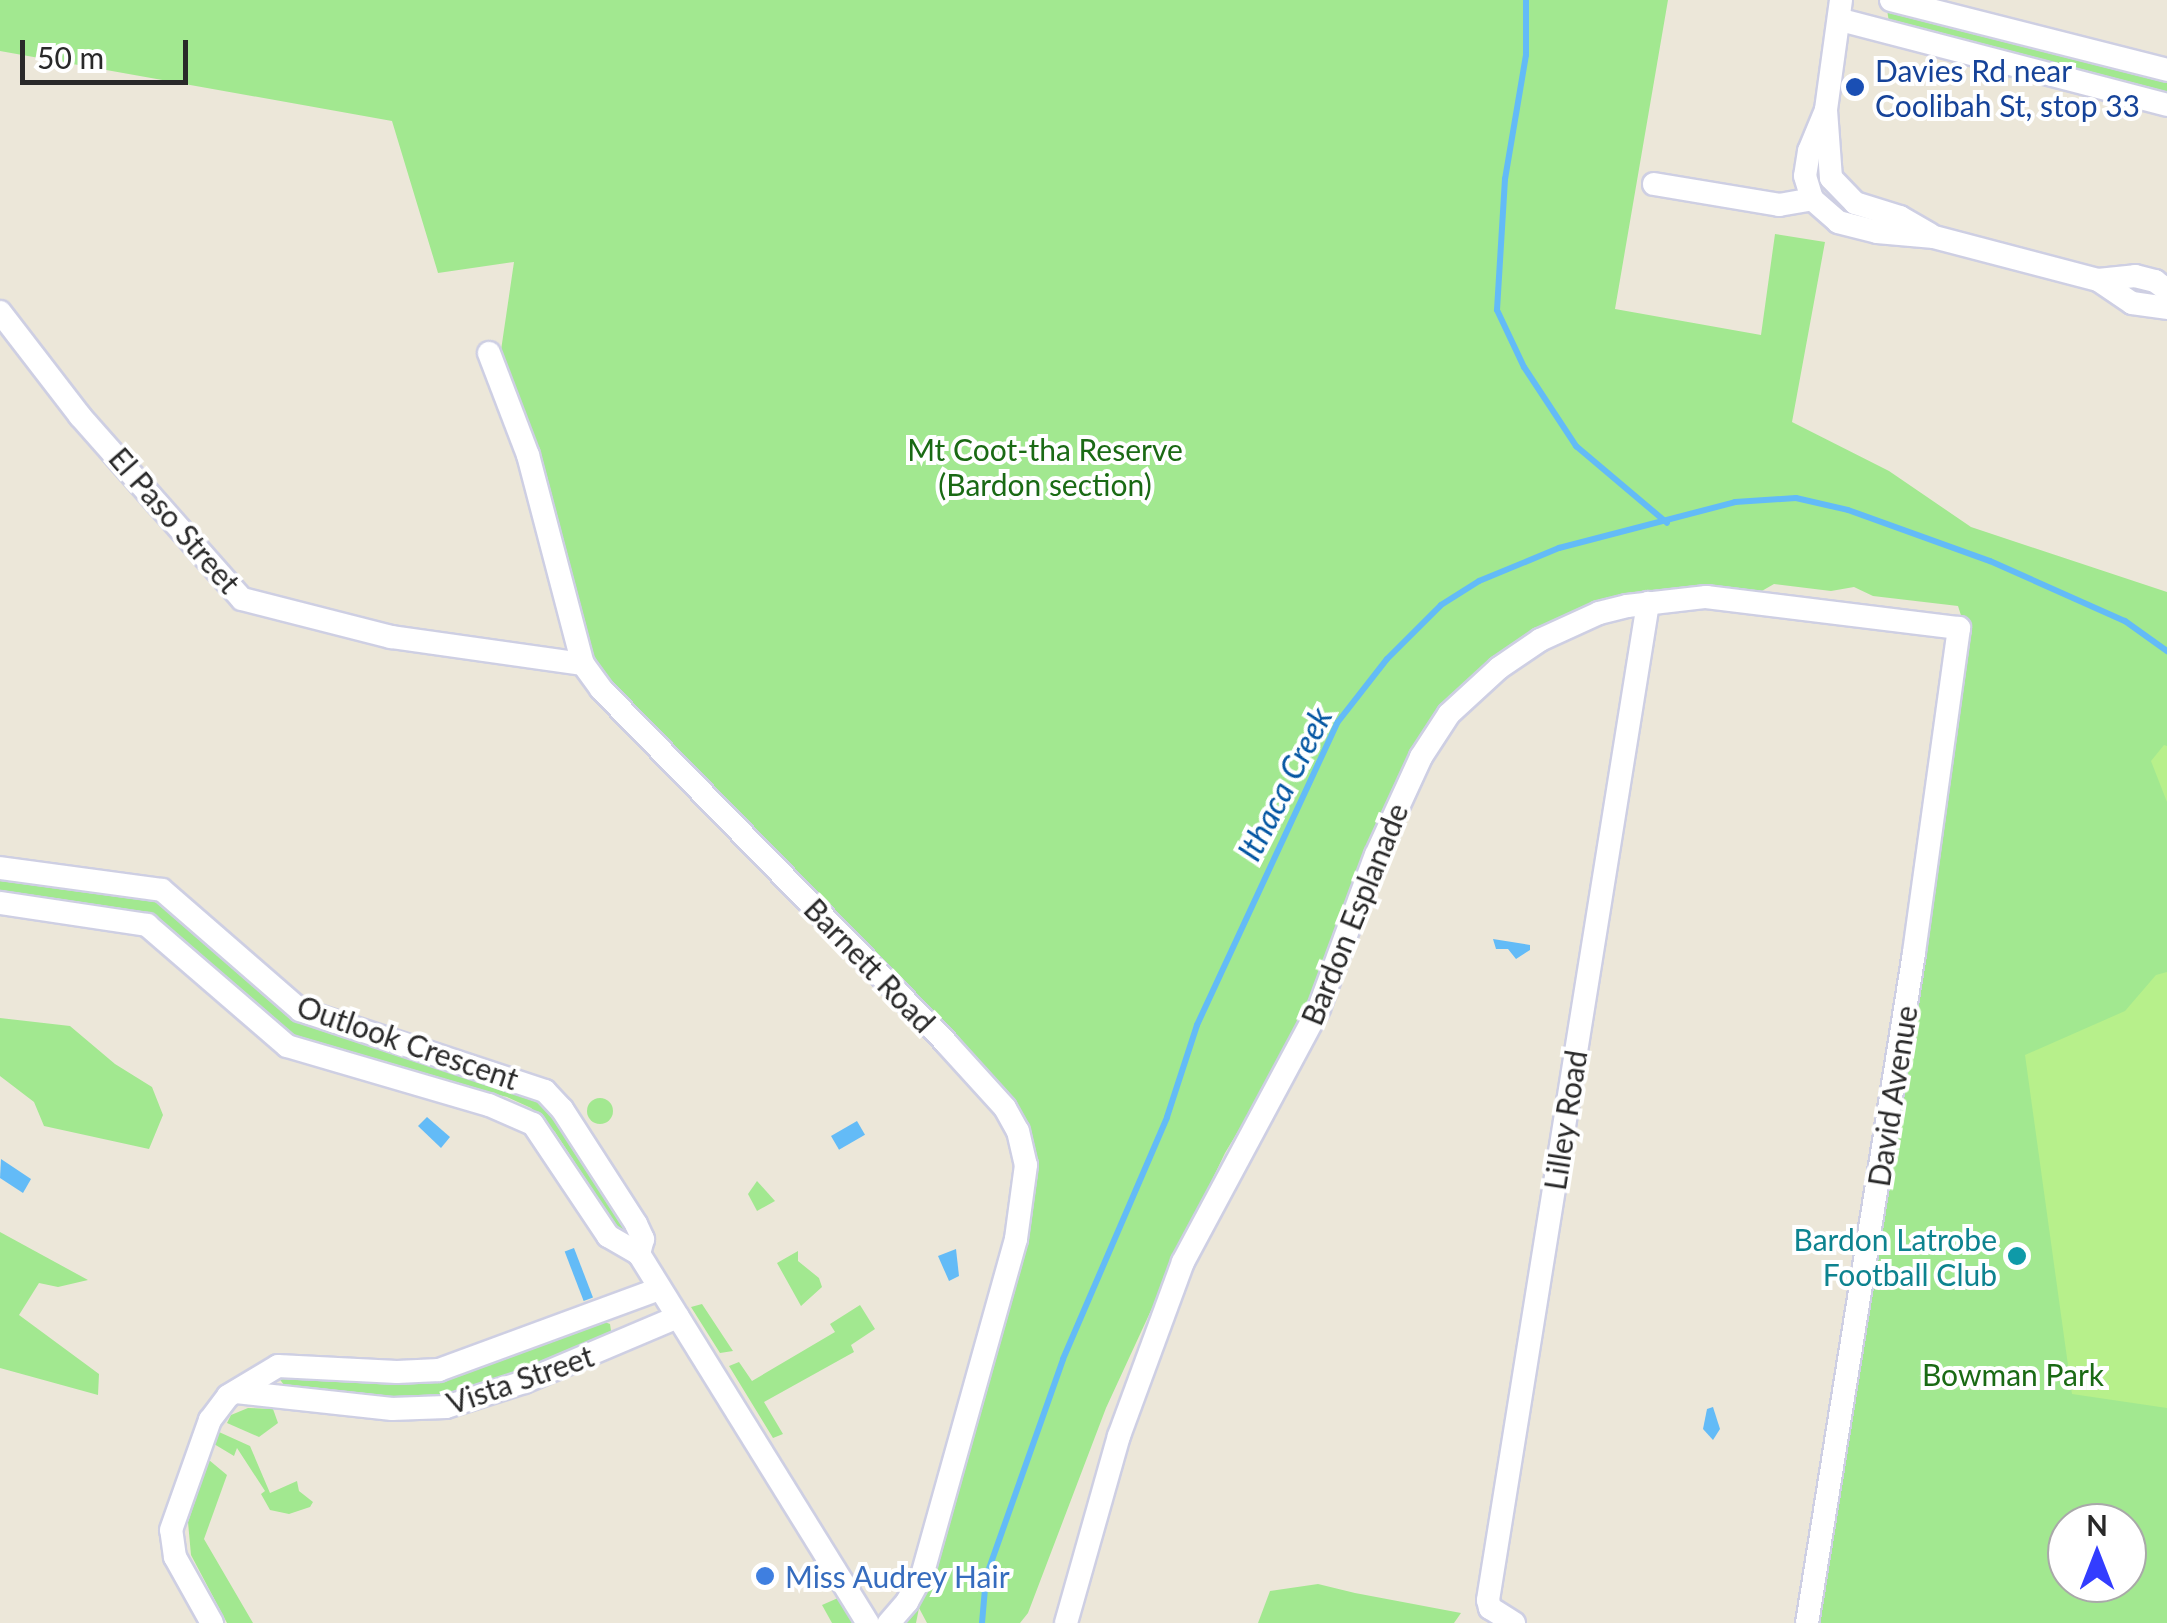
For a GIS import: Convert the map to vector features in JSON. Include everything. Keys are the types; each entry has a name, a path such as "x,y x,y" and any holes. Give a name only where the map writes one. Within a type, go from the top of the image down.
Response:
{"street":[{"path":"1891,0 2167,70"},
{"path":"1934,236 1900,217 1855,203 1835,188 1830,175 1826,110 1841,10 2167,105"},
{"path":"1826,110 1809,151 1809,190 1838,222 1877,232 1934,236 2098,280 2132,304 2167,308"},
{"path":"1654,184 1788,206 1809,190"},
{"path":"2098,280 2135,276 2155,281 2167,290"},
{"name":"El Paso Street","path":"0,312 80,416 242,599 391,637 583,664"},
{"name":"Barnett Road","path":"489,353 528,456 583,664 601,688 947,1044 1005,1108 1018,1131 1026,1165 1016,1239 923,1573 907,1602 889,1623"},
{"name":"Bardon Esplanade","path":"1066,1623 1120,1436 1183,1262 1319,1008 1376,856 1421,757 1449,714 1526,649 1599,613 1648,603 1706,598 1746,600 1959,628"},
{"name":"Lilley Road","path":"1514,1623 1492,1610 1488,1600 1648,603"},
{"name":"David Avenue","path":"1807,1623 1914,953 1959,628"},
{"name":"Outlook Crescent","path":"0,868 162,890 300,1010 545,1091 562,1108 636,1224 642,1239 639,1254"},
{"name":"Outlook Crescent","path":"0,903 139,922 162,934 260,1027 287,1046 526,1120 547,1141 608,1236 639,1254 868,1623"},
{"name":"Vista Street","path":"212,1623 175,1557 171,1530 210,1420 236,1392 278,1366 396,1372 439,1370 659,1289"},
{"name":"Vista Street","path":"236,1392 377,1408 446,1407 524,1382 678,1317"}],"green space":[{"name":"Mt Coot-tha Reserve (Bardon section)","path":"0,0 1668,0 1615,309 1761,335 1775,234 1825,242 1792,422 1889,471 1971,527 2167,592 2167,1623 1819,1623 1965,628 1958,606 1873,596 1854,587 1831,591 1774,584 1746,600 1627,601 1446,708 1314,1005 1225,1153 1189,1228 1106,1408 1028,1613 1020,1623 927,1623 919,1608 916,1623 905,1623 932,1578 1028,1145 594,667 500,357 514,262 438,273 392,121 0,51"},
{"path":"1887,10 2167,80 2167,96 1889,22"},
{"path":"2167,746 2167,802 2151,761"},
{"path":"0,877 154,898 246,977 541,1098 632,1229 627,1242 555,1132 531,1108 507,1097 309,1046 262,1017 151,915 0,891"},
{"path":"2167,972 2167,1408 2072,1394 2025,1055 2125,1011 2156,975"},
{"path":"0,1018 70,1026 115,1064 152,1087 163,1115 149,1149 44,1126 34,1102 0,1076"},
{"path":"600,1098 609,1102 613,1111 609,1120 600,1124 591,1120 587,1111 591,1102"},
{"path":"757,1181 775,1201 757,1211 748,1194"},
{"path":"0,1232 88,1280 58,1287 39,1283 19,1315 99,1374 98,1395 0,1368"},
{"path":"798,1251 798,1261 819,1278 822,1287 801,1306 777,1263"},
{"path":"702,1304 733,1351 720,1353 691,1307"},
{"path":"860,1305 875,1329 851,1345 854,1352 764,1402 783,1434 773,1438 729,1366 739,1362 752,1381 835,1332 830,1324"},
{"path":"602,1321 610,1324 612,1337 457,1395 419,1401 297,1389 284,1385 278,1377 390,1379"},
{"path":"248,1408 273,1409 278,1423 259,1437 227,1423 231,1415"},
{"path":"219,1432 250,1446 270,1493 297,1481 299,1491 313,1502 310,1507 289,1514 270,1510 261,1494 265,1491 237,1448 234,1456 214,1444"},
{"path":"209,1460 227,1475 204,1539 253,1623 227,1623 191,1555 188,1522"},
{"path":"1318,1584 1461,1613 1454,1623 1258,1623 1270,1591"},
{"path":"838,1598 853,1623 832,1623 822,1605"}],"water":[{"path":"1493,939 1530,945 1530,950 1516,959 1508,949 1496,949"},
{"path":"427,1117 450,1137 441,1148 418,1126"},
{"path":"857,1121 865,1135 839,1150 831,1136"},
{"path":"1,1159 31,1179 23,1193 0,1178"},
{"path":"574,1248 593,1297 584,1301 565,1252"},
{"path":"956,1249 959,1276 949,1281 938,1256"},
{"path":"1713,1407 1720,1429 1713,1440 1703,1429 1707,1409"}],"waterway":[{"path":"1526,0 1526,55 1505,179 1497,310 1524,367 1576,446 1667,523"},
{"name":"Ithaca Creek","path":"982,1623 986,1577 1063,1359 1167,1117 1197,1025 1337,723 1387,659 1441,605 1479,581 1559,548 1735,502 1796,498 1848,510 1990,561 2125,621 2167,651"}],"place":[{"name":"Davies Rd near Coolibah St, stop 33","path":"1855,87"},
{"name":"Bardon Latrobe Football Club","path":"2017,1256"},
{"name":"Miss Audrey Hair","path":"765,1576"}],"park label":[{"name":"Bowman Park","path":"2013,1374"}]}
